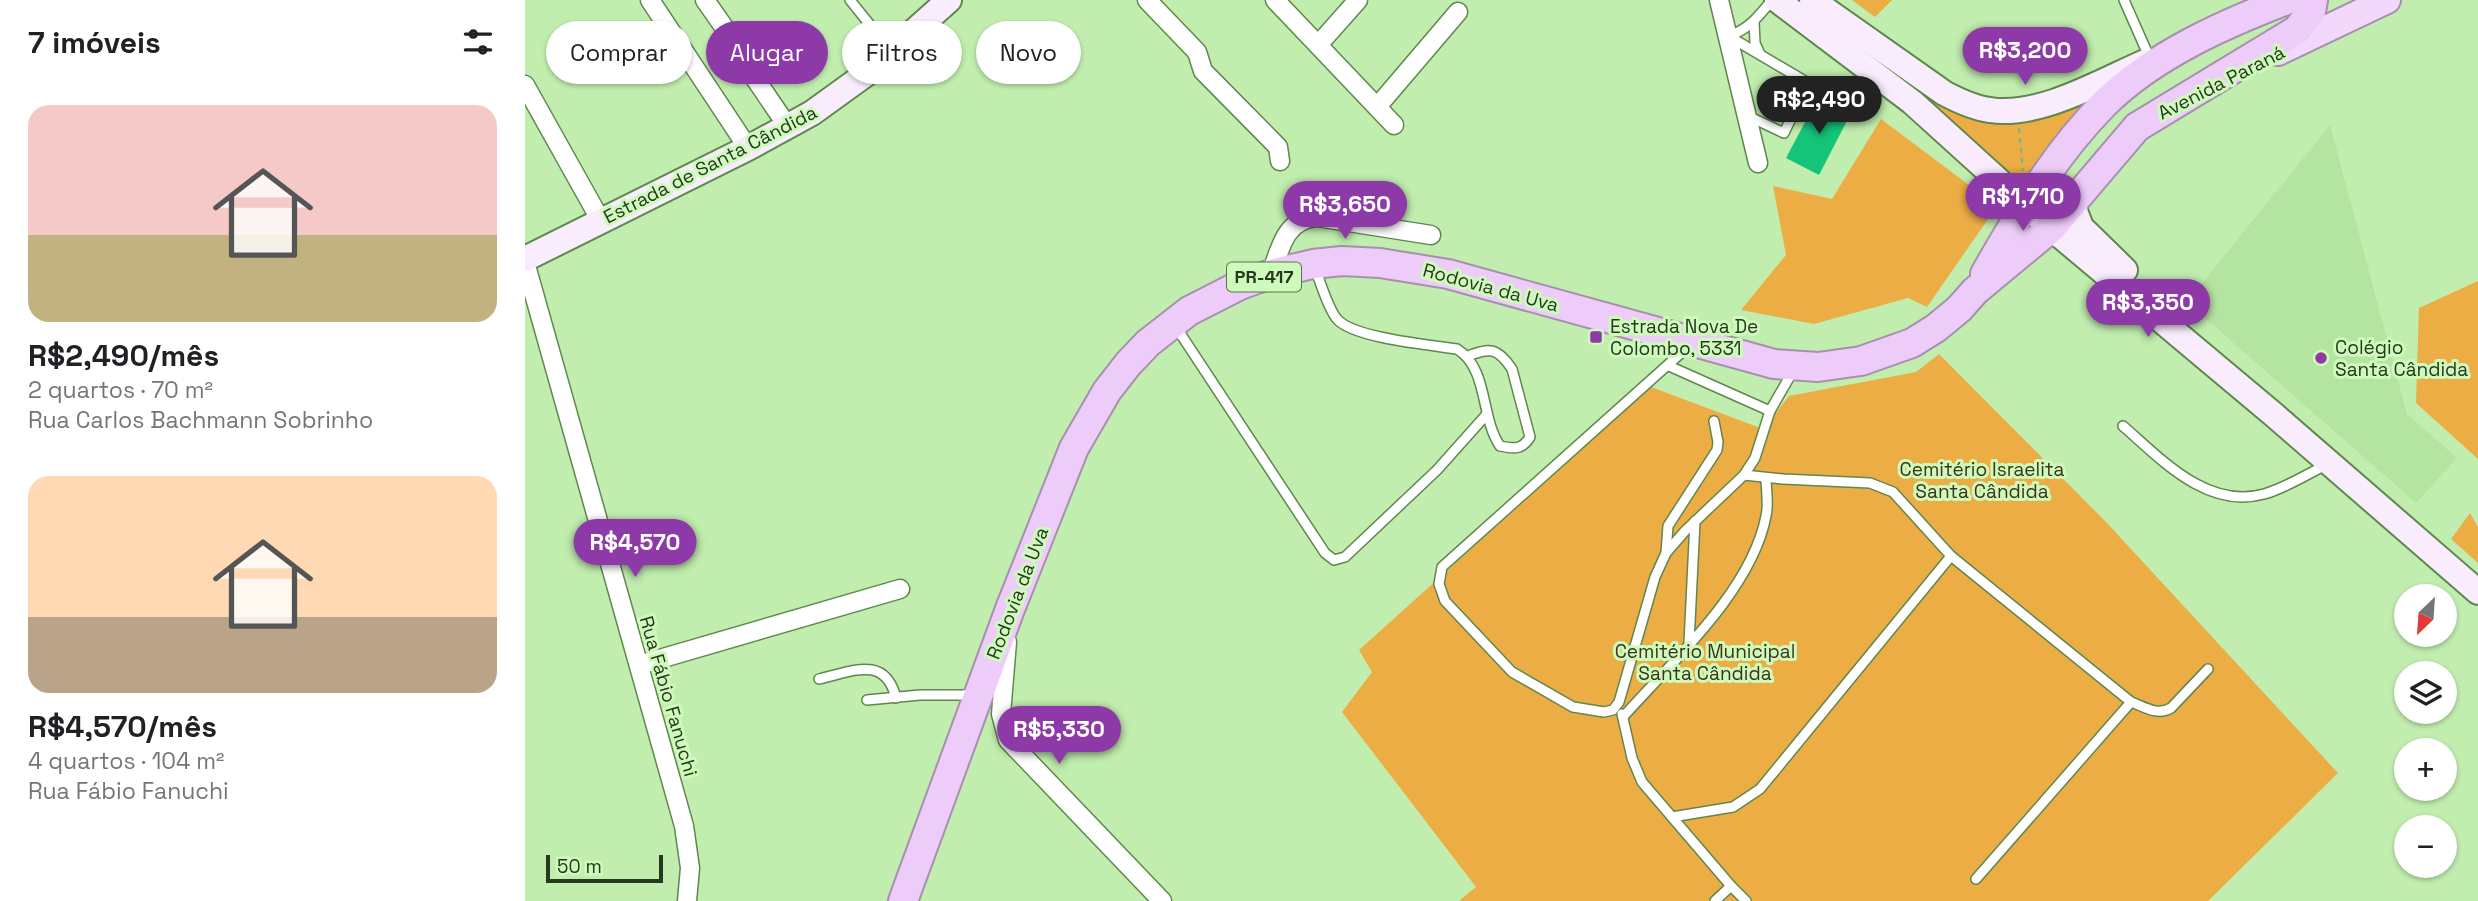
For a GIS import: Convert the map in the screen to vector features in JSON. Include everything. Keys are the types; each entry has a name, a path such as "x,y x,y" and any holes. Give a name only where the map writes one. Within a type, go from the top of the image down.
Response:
{"highway":[{"path":"2025,204 2086,124 2107,102 2149,68 2194,41 2290,3 2297,30 2214,82"},
{"name":"Avenida Paraná","path":"2051,228 2137,127 2214,82"},
{"name":"Rodovia da Uva","path":"1975,292 2025,204"},
{"name":"Rodovia da Uva","path":"903,901 1010,609 1061,480 1089,420 1128,364 1148,343 1173,322 1209,300 1271,274 1313,264 1342,261 1380,263 1436,272 1755,360 1796,367 1851,363 1903,347 1936,328 2051,228"}],"main road":[{"name":"Estrada de Santa Cândida","path":"926,21 949,0"},
{"path":"1775,0 1912,102 2051,228 2273,414 2478,592"},
{"path":"1802,0 1826,17 1860,34"},
{"path":"1812,0 1952,97 1983,109 2017,111 2054,102 2194,41"},
{"name":"Avenida Paraná","path":"2214,82 2367,6 2388,0"},
{"name":"Estrada de Santa Cândida","path":"525,261 788,127 853,84"},
{"path":"2072,203 2077,219 2087,234 2273,414"}],"street":[{"path":"649,0 748,148"},
{"path":"705,0 749,63 752,74 788,127"},
{"path":"1147,0 1197,52 1203,71 1278,147 1280,161"},
{"path":"1275,0 1394,125"},
{"path":"1318,46 1358,0"},
{"path":"1719,0 1758,163"},
{"path":"1377,107 1458,12"},
{"path":"525,85 601,220"},
{"path":"1271,274 1290,230 1305,218 1317,217 1431,235"},
{"name":"Rua Fábio Fanuchi","path":"525,261 684,826 690,868 687,901"},
{"path":"639,665 900,589"},
{"path":"1010,609 1001,714 1008,740 1162,901"}],"lane":[{"path":"850,0 867,21"},
{"path":"1729,36 1739,33 1775,0"},
{"path":"2124,0 2150,60"},
{"path":"1753,22 1755,43 1761,55"},
{"path":"1729,36 1808,83 1784,133 1747,115"},
{"path":"1313,264 1334,317 1344,326 1361,333 1457,349 1468,356 1476,370 1493,436 1500,446 1515,449 1525,445 1529,438 1511,369 1505,359 1494,351 1484,349 1468,356"},
{"path":"1173,322 1325,553 1334,560 1345,557 1428,479 1487,414"},
{"path":"1692,343 1442,567 1439,584 1445,601 1512,672 1573,707 1604,712 1613,710 1619,702 1654,577 1666,553 1695,521 1744,475 1755,458 1770,411 1796,367"},
{"path":"1668,366 1770,411"},
{"path":"1666,553 1668,526 1717,450 1714,421"},
{"path":"2123,426 2182,477 2228,496 2265,494 2330,463"},
{"path":"1744,475 1870,483 1893,492 1951,556 2131,702 2163,712 2171,708 2208,669"},
{"path":"1623,717 1720,608 1759,542 1767,514 1766,478"},
{"path":"1689,643 1695,521"},
{"path":"1672,817 1733,807 1760,789 1951,556"},
{"path":"819,679 866,669 876,670 890,680 896,698"},
{"path":"867,701 920,695 978,695"},
{"path":"1619,702 1632,758 1642,782 1746,901"},
{"path":"1976,879 2131,702"},
{"path":"1716,901 1731,886"}],"path":[{"path":"2017,111 2023,172"}],"shaded area":[{"name":"Colégio Santa Cândida","path":"2330,125 2407,414 2457,458 2416,503 2187,302"}],"green space":[{"path":"1852,0 1892,0 1875,17"},
{"path":"1800,4 1967,112 2105,86 2025,184"},
{"path":"1881,119 1997,206 1927,307 1908,298 1814,324 1741,310 1786,255 1773,186 1832,199"},
{"path":"2478,281 2478,459 2416,403 2419,308"},
{"name":"Cemitério Municipal Santa Cândida","path":"1939,354 2106,522 2338,773 2208,901 1459,901 1476,887 1342,712 1372,672 1359,650 1651,387 1763,429 1789,396 1916,372"},
{"path":"2470,513 2478,527 2478,563 2451,539"}],"building":[{"path":"1819,96 1851,113 1819,175 1786,158"}],"place":[{"name":"Estrada Nova De Colombo, 5331","path":"1596,337"},
{"name":"Colégio Santa Cândida","path":"2321,358"}],"park label":[{"name":"Cemitério Israelita Santa Cândida","path":"1982,480"}]}
